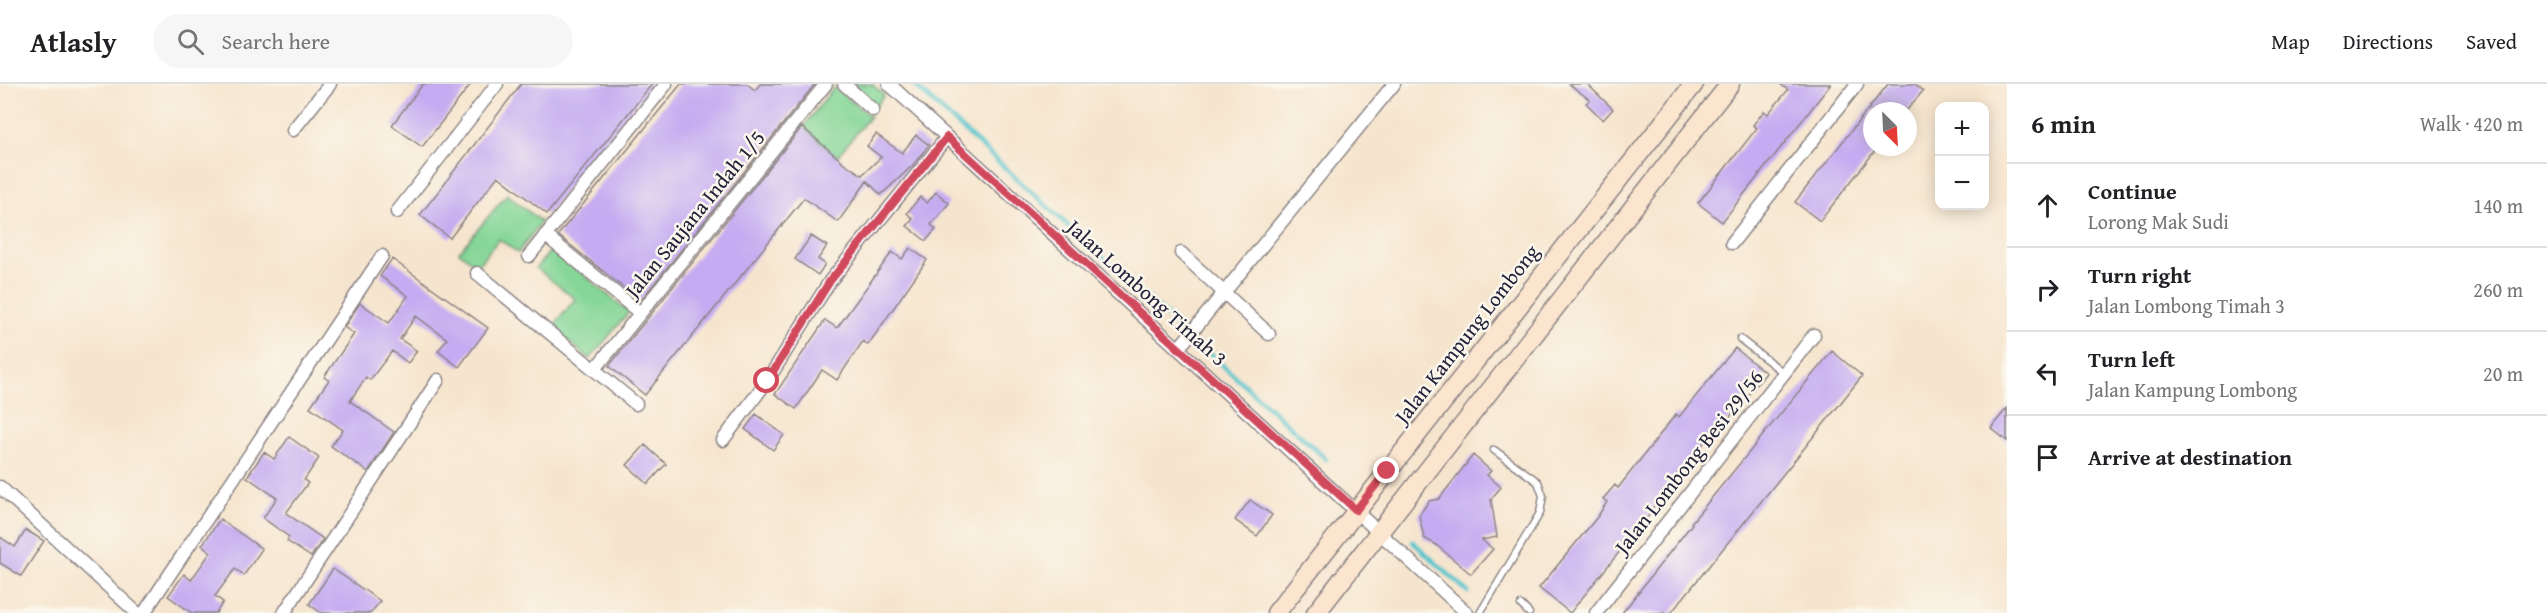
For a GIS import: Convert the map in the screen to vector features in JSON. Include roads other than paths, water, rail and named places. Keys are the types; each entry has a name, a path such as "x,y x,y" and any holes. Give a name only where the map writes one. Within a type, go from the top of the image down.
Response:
{"street":[{"path":"293,130 330,84"},
{"path":"397,212 497,84"},
{"path":"529,256 666,84"},
{"name":"Jalan Saujana Indah 1/5","path":"595,369 826,84"},
{"path":"844,84 873,110"},
{"name":"Jalan Lombong Timah 3","path":"889,84 1467,613"},
{"path":"1178,348 1394,84"},
{"name":"Jalan Kampung Lombong","path":"1276,613 1694,84"},
{"path":"1316,613 1730,84"},
{"path":"1732,243 1857,84"},
{"path":"723,440 767,381 830,281 947,137"},
{"path":"545,236 640,313"},
{"path":"1181,253 1269,334"},
{"path":"144,613 382,256"},
{"path":"477,273 636,404"},
{"name":"Jalan Lombong Besi 29/56","path":"1596,613 1814,335"},
{"path":"284,613 438,380"},
{"path":"0,487 137,613"}],"lane":[{"path":"1740,339 1784,373"},
{"path":"1480,613 1540,513 1542,496 1538,482 1494,450"},
{"path":"1521,605 1529,613"}],"waterway":[{"path":"913,84 1178,326"},
{"path":"1199,344 1326,459"},
{"path":"1413,542 1468,592"}]}
